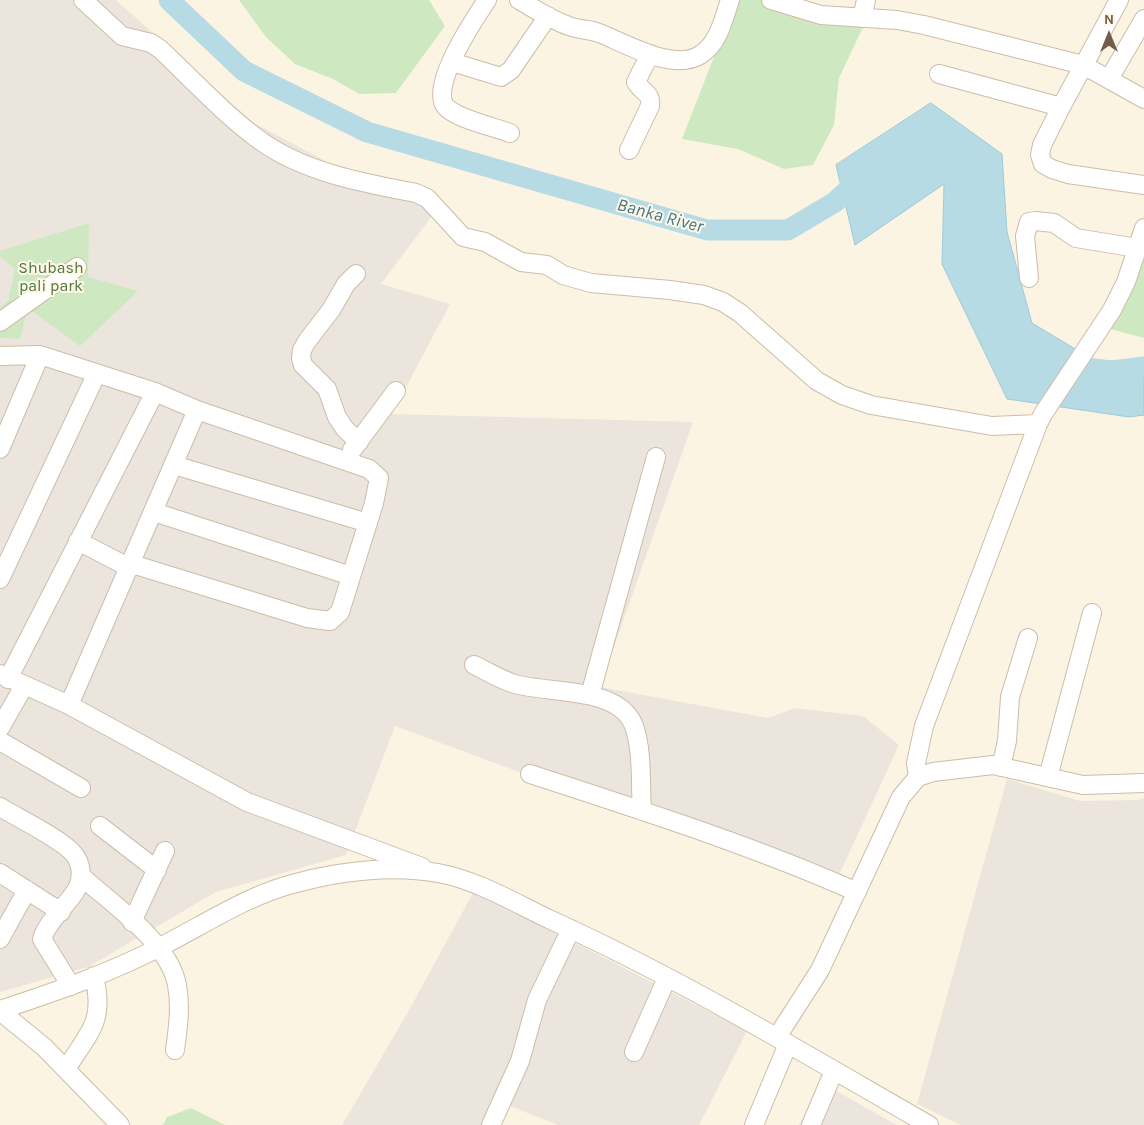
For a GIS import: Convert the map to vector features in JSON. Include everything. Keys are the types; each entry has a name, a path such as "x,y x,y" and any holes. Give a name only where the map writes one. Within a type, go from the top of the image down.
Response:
{"street":[{"path":"83,0 122,36 128,39 151,42 160,49 259,140 294,160 336,174 416,193 427,198 463,236 485,242 521,262 547,265 563,275 590,283 670,290 704,295 724,302 740,313 817,381 842,395 871,405 992,426 1041,419"},
{"path":"487,0 472,22 452,62 442,88 442,98 446,107 456,113 510,133"},
{"path":"519,0 572,28 598,33 650,54 684,60 698,56 709,48 718,35 730,0"},
{"path":"771,0 821,15 897,20 924,25 1083,65 1144,98"},
{"path":"862,18 866,0"},
{"path":"1119,0 1061,107 1042,145 1040,155 1043,164 1068,174 1144,185"},
{"path":"452,62 501,77 511,70 548,16"},
{"path":"1109,79 1144,19"},
{"path":"629,150 650,106 651,99 648,93 636,82 650,54"},
{"path":"939,74 1061,107"},
{"path":"1029,278 1025,236 1029,222 1035,220 1054,224 1076,238 1137,248"},
{"path":"918,777 916,763 924,726 1041,419 1112,310 1126,282 1144,228"},
{"path":"0,322 78,267"},
{"path":"356,274 346,284 331,310 307,341 302,350 301,358 303,365 326,389 337,417 345,429 359,442"},
{"path":"0,356 40,355 96,375 155,392 197,410 369,469 379,478 368,523 340,612 330,621 322,622 131,566 78,541"},
{"path":"0,449 40,355"},
{"path":"0,579 96,375"},
{"path":"345,461 396,391"},
{"path":"0,728 11,680 78,541 155,392"},
{"path":"69,705 131,566 197,410"},
{"path":"590,695 656,457"},
{"path":"174,465 368,523"},
{"path":"154,512 351,576"},
{"path":"1048,777 1092,613"},
{"path":"1001,767 1007,741 1010,697 1028,638"},
{"path":"474,665 513,684 537,690 590,695 607,700 624,712 633,725 637,744 642,811"},
{"path":"11,680 69,705 247,802 437,873 468,881 571,929 782,1040 929,1125"},
{"path":"0,741 81,788"},
{"path":"754,1125 782,1040 820,970 902,797 918,777 933,772 993,765 1083,785 1144,783"},
{"path":"530,774 785,861 857,892"},
{"path":"0,807 72,852 79,863 81,876 77,888 42,939 71,986"},
{"path":"100,826 156,870"},
{"path":"132,922 165,852"},
{"path":"0,1010 71,986 159,948 264,894 295,883 335,875 383,870 437,873"},
{"path":"0,873 61,912"},
{"path":"81,876 159,948 172,968 177,983 179,1016 175,1050"},
{"path":"0,939 27,890"},
{"path":"491,1125 520,1062 538,1000 571,929"},
{"path":"66,1068 97,1018 100,1005 94,976"},
{"path":"634,1052 667,978"},
{"path":"0,1010 66,1068 120,1125"},
{"path":"811,1125 834,1070"}],"shaded area":[{"path":"0,0 116,0 254,123 380,190 443,201 381,284 450,304 392,414 693,422 600,687 768,718 795,708 863,716 899,745 833,888 395,726 346,855 216,892 88,967 0,992"},
{"path":"1007,779 1080,801 1138,800 1144,798 1144,1125 961,1125 917,1104"},
{"path":"474,891 747,1031 699,1125 558,1125 500,1102 488,1125 342,1125 408,1012"},
{"path":"822,1083 897,1125 799,1125"}],"green space":[{"path":"239,0 429,0 445,26 396,93 359,94 333,79 295,64 266,37"},
{"path":"736,0 771,0 865,23 839,78 834,125 813,165 784,169 738,149 682,139"},
{"name":"Shubash pali park","path":"89,223 88,277 138,291 80,346 28,308 20,339 0,338 0,308 8,301 15,269 0,256 0,251"},
{"path":"1144,255 1144,338 1107,328"},
{"path":"191,1108 225,1125 163,1125 167,1117"}],"water":[{"path":"931,103 1002,154 1007,232 1032,323 1112,371 1144,367 1144,415 1129,417 1007,399 942,264 944,184 855,245 836,165"}],"waterway":[{"name":"Banka River","path":"169,0 244,71 367,132 707,230 788,230 835,202 864,175"},
{"name":"Banka River","path":"1084,368 1112,371 1144,367"}]}
